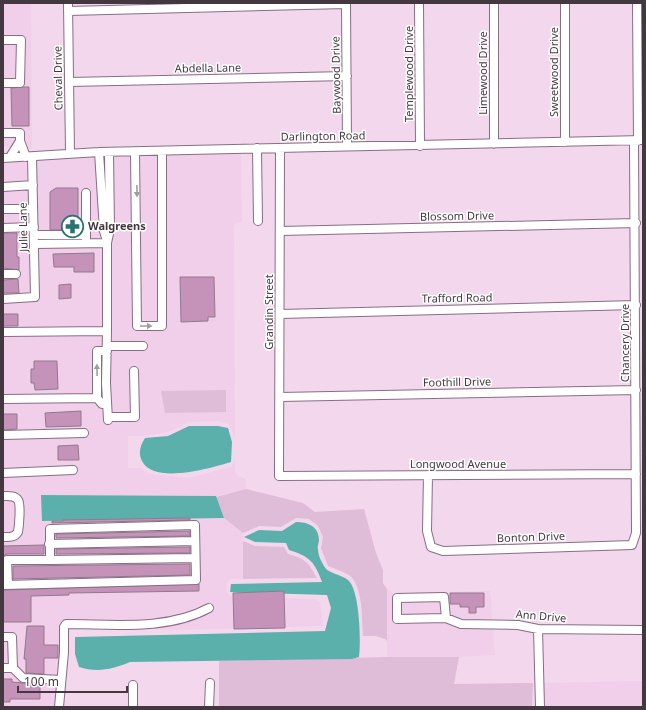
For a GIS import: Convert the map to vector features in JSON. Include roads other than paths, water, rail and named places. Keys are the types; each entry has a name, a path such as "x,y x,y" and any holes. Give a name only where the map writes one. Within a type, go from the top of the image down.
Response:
{"street":[{"name":"Templewood Drive","path":"419,3 420,146"},
{"name":"Limewood Drive","path":"494,3 494,144"},
{"name":"Sweetwood Drive","path":"565,3 566,142"},
{"name":"Chancery Drive","path":"632,545 636,533 636,223 638,141 637,3"},
{"path":"68,7 346,4"},
{"name":"Baywood Drive","path":"346,4 348,146"},
{"name":"Cheval Drive","path":"68,7 70,153"},
{"path":"3,40 20,40 21,54 20,83 3,83"},
{"name":"Abdella Lane","path":"69,82 347,76"},
{"path":"3,133 20,133 20,141 6,158"},
{"name":"Julie Lane","path":"3,299 35,297 33,186 29,157 20,141"},
{"name":"Darlington Road","path":"6,158 99,152 638,141"},
{"path":"257,148 258,221"},
{"name":"Grandin Street","path":"280,148 280,476"},
{"path":"135,152 137,326 162,326 162,151"},
{"path":"99,152 104,231 108,243"},
{"path":"109,152 110,229 108,243 106,348 108,418 135,417 134,371"},
{"path":"3,187 33,186"},
{"path":"86,193 86,239"},
{"path":"3,209 33,209"},
{"name":"Blossom Drive","path":"280,231 636,223"},
{"path":"3,228 34,231 108,243"},
{"path":"34,244 86,239"},
{"path":"3,274 16,274"},
{"name":"Trafford Road","path":"280,314 636,305"},
{"path":"3,332 107,330"},
{"path":"107,404 102,404 97,398 96,351 106,348 143,346"},
{"name":"Foothill Drive","path":"280,397 636,390"},
{"path":"3,399 97,398"},
{"path":"3,435 84,433"},
{"path":"3,473 72,470"},
{"name":"Longwood Avenue","path":"280,476 636,474"},
{"name":"Bonton Drive","path":"428,475 427,530 431,547 443,551 632,545"},
{"path":"3,496 15,497 19,505 18,532 16,536 3,537"},
{"path":"50,560 49,531 53,528 194,525 196,580 6,585 7,560 50,560 195,558"},
{"path":"49,544 195,542"},
{"path":"444,597 446,618 397,619 397,598 444,597"},
{"path":"59,707 62,660 64,652 64,627 66,624 154,624 194,616 208,608"},
{"name":"Ann Drive","path":"446,618 461,624 518,625 538,629 643,630"},
{"path":"538,629 540,707"},
{"path":"3,637 12,637 13,668 23,678 61,680"},
{"path":"3,668 13,668"},
{"path":"209,707 210,683"},
{"path":"133,686 133,707"}],"place":[{"name":"Walgreens","path":"73,226"}]}
